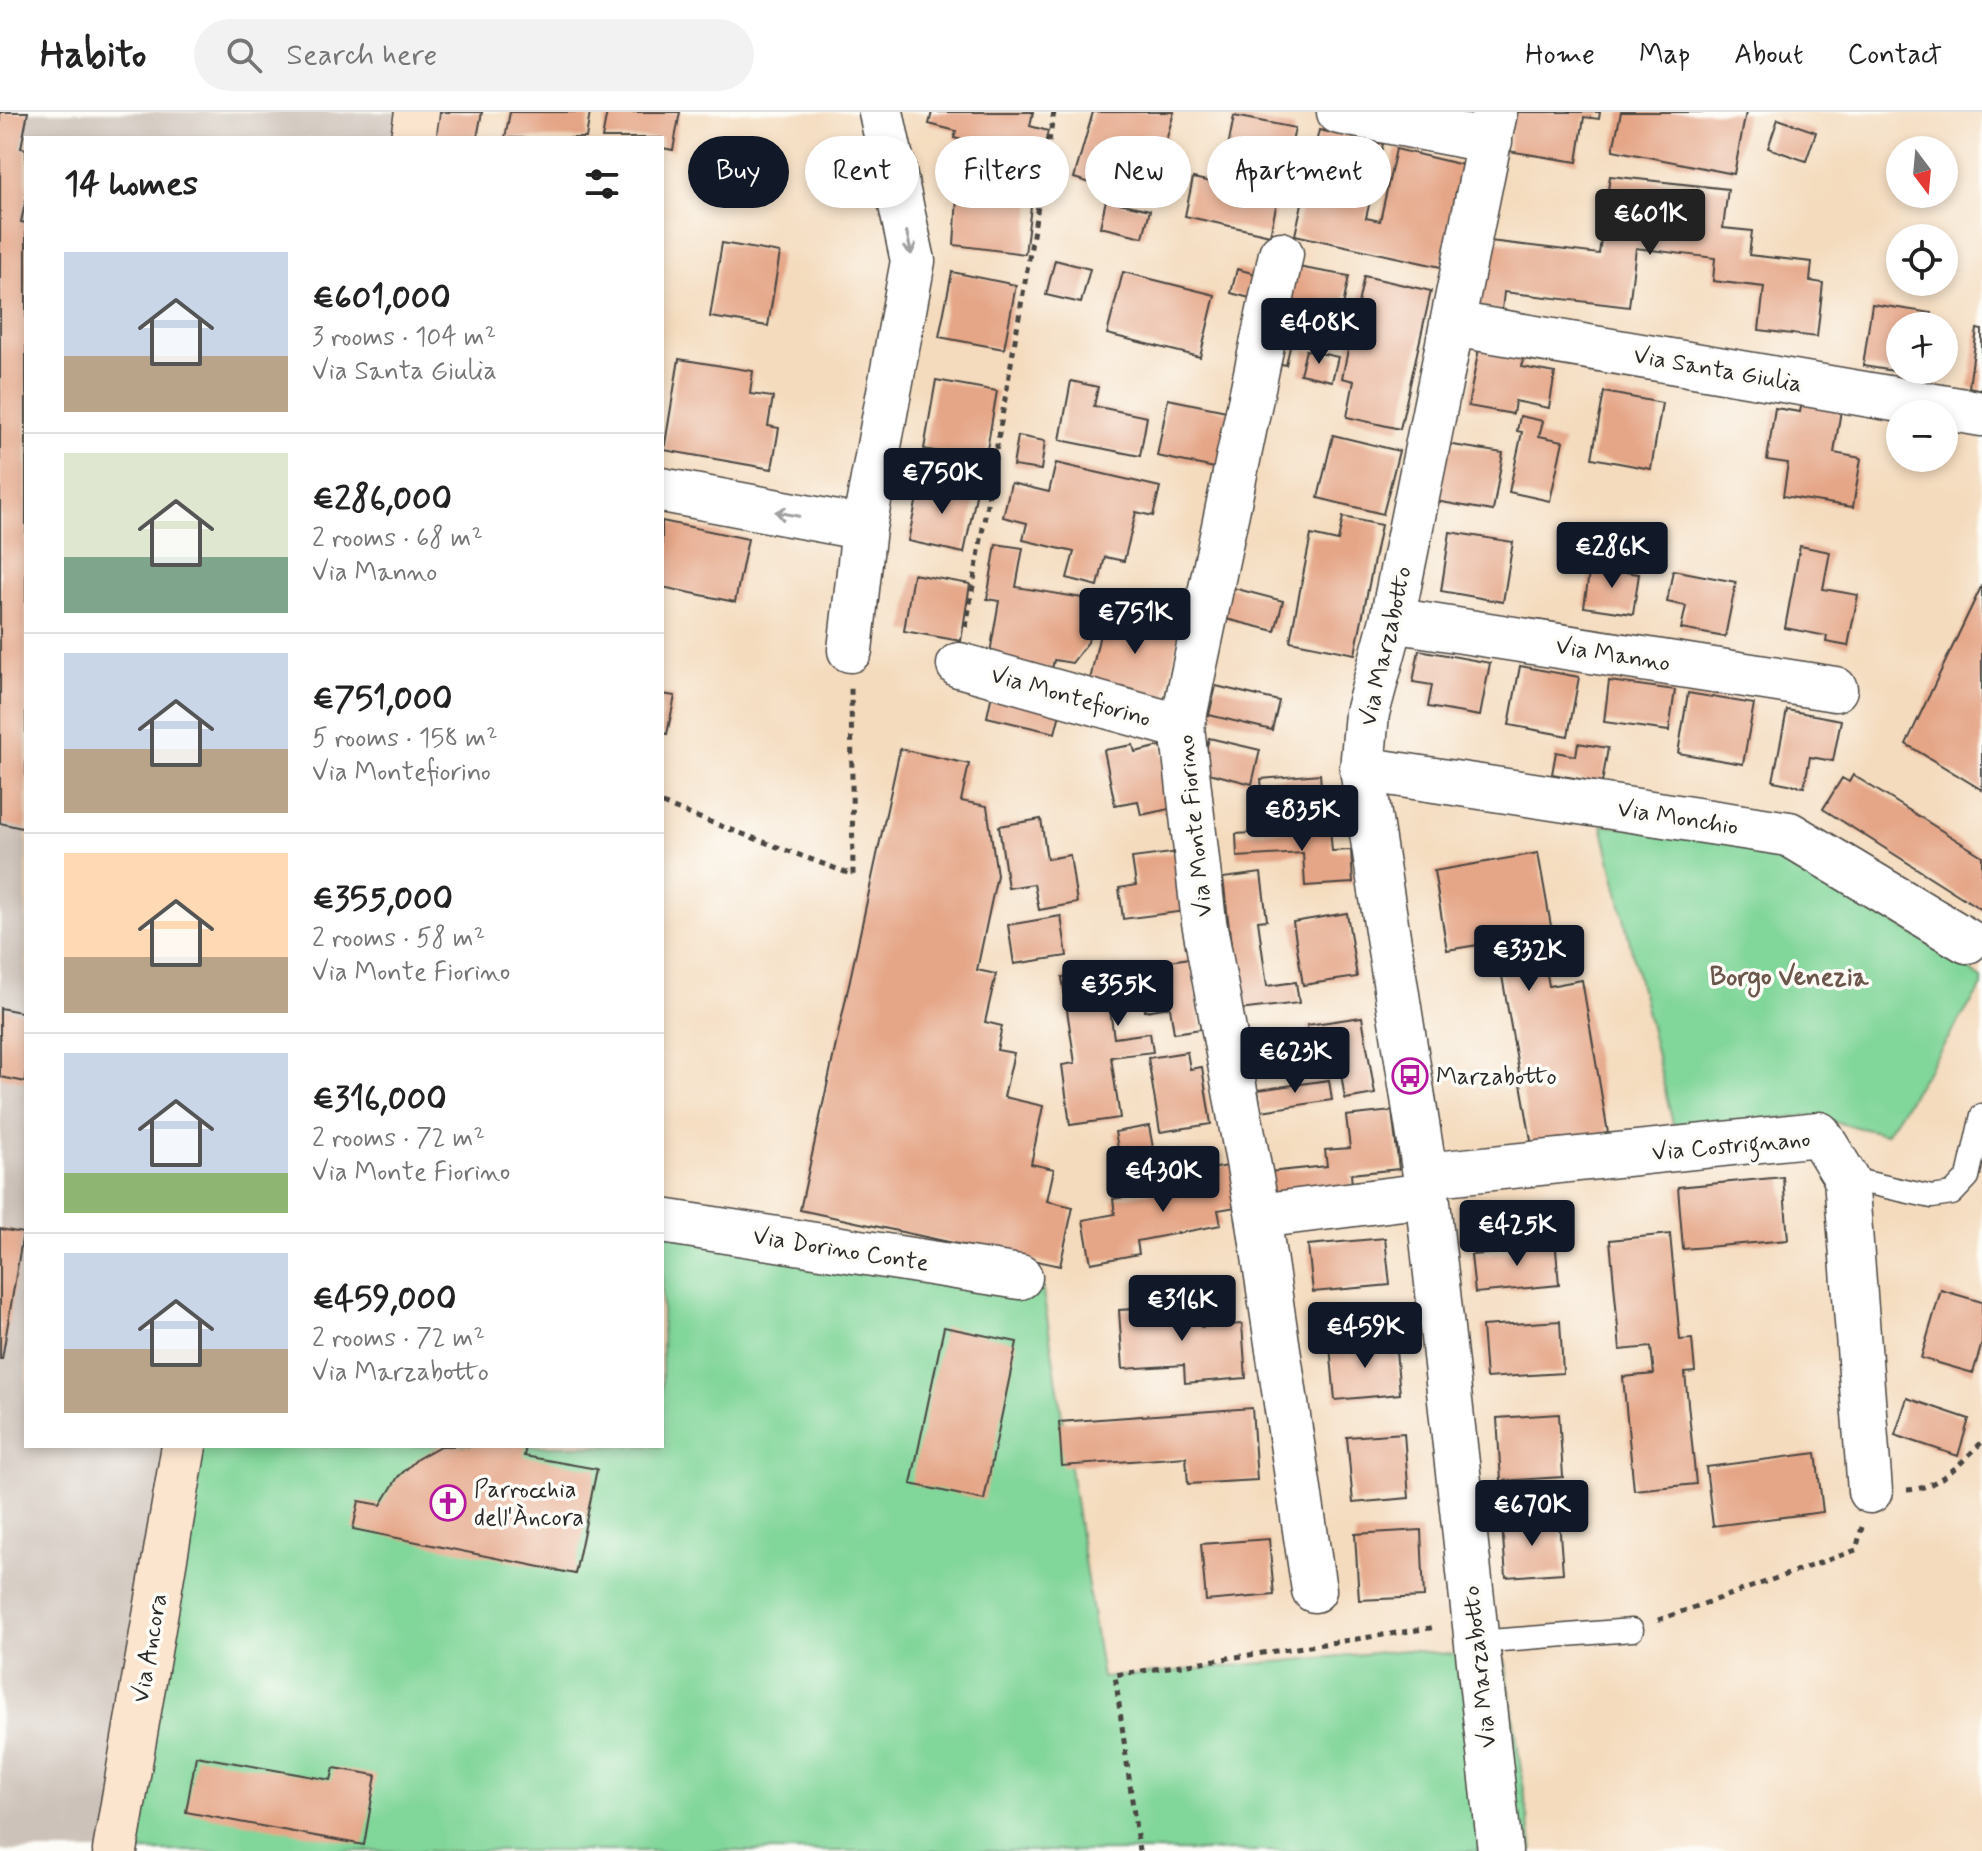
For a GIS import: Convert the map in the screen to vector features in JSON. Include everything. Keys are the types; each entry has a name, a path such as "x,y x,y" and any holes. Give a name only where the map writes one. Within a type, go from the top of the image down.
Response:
{"main road":[{"path":"413,136 417,112"},
{"name":"Via Ancora","path":"115,1851 184,1448"}],"street":[{"path":"850,650 864,528 913,261 881,112"},
{"path":"1339,112 1492,127"},
{"name":"Via Marzabotto","path":"1492,127 1392,620 1367,713 1362,769 1426,1185 1500,1851"},
{"name":"Via Monte Fiorino","path":"1281,254 1182,727 1204,922 1258,1216 1314,1590"},
{"name":"Via Santa Giulia","path":"1453,324 1982,414"},
{"path":"664,490 864,528"},
{"name":"Via Manno","path":"1392,620 1835,689"},
{"name":"Via Montefiorino","path":"959,665 1182,727"},
{"name":"Via Monchio","path":"1362,769 1789,834 1967,941"},
{"name":"Via Costrignano","path":"1426,1185 1819,1134 1846,1178 1870,1491"},
{"path":"1258,1216 1426,1185"},
{"name":"Via Dorino Conte","path":"664,1221 1020,1277"}],"lane":[{"path":"1846,1178 1932,1197 1952,1194 1968,1177 1982,1115"},
{"path":"1475,1632 1632,1630"}],"path":[{"path":"959,665 1054,112"},
{"path":"664,805 853,875 850,650"},
{"path":"1632,1630 1856,1550 1870,1491 1919,1489 1954,1470 1982,1442"},
{"path":"1139,1851 1115,1675 1475,1632"}],"shaded area":[{"path":"0,112 410,112 406,136 24,136 24,1448 178,1448 110,1851 0,1851"}],"green space":[{"path":"1602,825 1767,845 1982,979 1982,986 1886,1134 1809,1116 1674,1128"},
{"path":"664,1217 1040,1272 1102,1678 1406,1650 1505,1660 1533,1851 110,1851 178,1448 664,1448"}],"building":[{"path":"0,112 28,112 21,148 24,149 24,208 21,222 24,223 24,829 0,823"},
{"path":"431,112 482,112 477,136 427,136"},
{"path":"510,112 590,112 586,136 505,136"},
{"path":"607,112 680,112 673,150 664,148 664,136 602,136"},
{"path":"932,112 1033,112 1030,126 1048,131 1047,136 955,136 956,131 929,124"},
{"path":"1093,112 1174,112 1167,136 1086,136"},
{"path":"1514,112 1600,112 1599,119 1584,117 1577,162 1508,151"},
{"path":"1621,112 1746,112 1734,174 1613,150"},
{"path":"1234,116 1295,128 1293,136 1230,136"},
{"path":"1778,119 1816,132 1806,161 1768,148"},
{"path":"1319,130 1346,136 1318,136"},
{"path":"1085,140 1085,181 1074,178"},
{"path":"1396,149 1463,165 1441,267 1295,235 1301,208 1368,208 1366,218 1380,221 1383,208 1391,208 1391,172"},
{"path":"1610,176 1728,189 1723,228 1752,231 1749,255 1812,262 1810,281 1823,283 1817,337 1759,330 1764,287 1713,281 1715,258 1636,248 1629,307 1504,292 1502,310 1466,306 1473,239 1599,254 1602,232 1637,236 1638,223 1604,219"},
{"path":"1193,178 1207,181 1207,208 1276,208 1270,235 1185,216 1187,208 1191,208"},
{"path":"956,208 1031,208 1025,254 954,245"},
{"path":"1104,208 1150,210 1143,237 1100,227"},
{"path":"722,243 780,253 768,326 710,317"},
{"path":"1055,260 1090,269 1081,303 1046,295"},
{"path":"1286,265 1349,276 1337,336 1275,324"},
{"path":"1237,269 1267,277 1261,301 1231,293"},
{"path":"952,272 1016,285 1004,349 939,337"},
{"path":"1123,272 1215,295 1200,357 1107,334"},
{"path":"1364,276 1431,291 1400,429 1347,417 1354,381 1342,378"},
{"path":"1872,304 1925,312 1886,312 1886,370 1863,366"},
{"path":"1977,329 1982,330 1982,390 1969,387"},
{"path":"1271,334 1292,338 1286,365 1264,360"},
{"path":"1480,343 1524,351 1522,367 1555,373 1549,408 1515,401 1513,414 1468,406"},
{"path":"1306,350 1338,357 1332,381 1300,374"},
{"path":"679,359 753,371 750,394 773,397 768,426 779,428 772,469 664,450"},
{"path":"936,380 997,391 985,461 924,449"},
{"path":"1071,381 1098,387 1094,406 1147,417 1140,456 1060,440"},
{"path":"1604,392 1662,403 1651,469 1592,458"},
{"path":"1803,398 1842,404 1834,453 1861,458 1853,507 1783,496 1788,463 1767,460 1775,408 1800,412"},
{"path":"1168,399 1241,414 1229,471 1157,456"},
{"path":"1520,416 1543,421 1539,436 1563,441 1550,501 1509,492 1522,432 1517,431"},
{"path":"1333,435 1399,451 1383,514 1318,498"},
{"path":"1018,436 1045,441 1041,470 1013,466"},
{"path":"1434,442 1503,453 1493,511 1424,499"},
{"path":"1056,463 1160,487 1153,516 1136,512 1124,561 1105,557 1098,586 1067,578 1074,552 1023,540 1027,523 1003,517 1011,483 1049,492"},
{"path":"921,479 977,491 964,553 908,541"},
{"path":"1343,517 1381,525 1355,654 1290,641 1311,535 1338,541"},
{"path":"664,521 748,539 735,602 664,587"},
{"path":"1450,532 1513,542 1503,602 1441,591"},
{"path":"996,544 1023,548 1016,587 1095,600 1088,642 1072,663 1054,660 1052,669 989,659 999,601 987,599"},
{"path":"1800,546 1830,552 1823,589 1858,595 1848,646 1826,642 1827,636 1785,628"},
{"path":"1590,567 1639,574 1633,614 1584,607"},
{"path":"1673,570 1736,582 1725,637 1681,629 1686,606 1667,602"},
{"path":"913,574 970,584 961,641 904,631"},
{"path":"1222,585 1283,601 1275,631 1214,616"},
{"path":"1982,585 1982,790 1906,744"},
{"path":"1108,596 1184,613 1161,716 1086,699"},
{"path":"1419,650 1490,663 1480,716 1428,707 1432,685 1413,682"},
{"path":"1520,666 1579,677 1568,736 1509,725"},
{"path":"1609,681 1675,690 1669,731 1604,722"},
{"path":"994,685 1063,702 1055,733 987,717"},
{"path":"1216,686 1279,701 1272,730 1209,715"},
{"path":"1688,693 1754,704 1743,764 1678,753"},
{"path":"664,694 675,696 667,734 664,733"},
{"path":"1787,710 1841,720 1833,761 1810,757 1804,787 1773,781"},
{"path":"1209,738 1260,750 1252,784 1201,771"},
{"path":"1578,743 1608,748 1602,783 1552,774 1556,752 1576,756"},
{"path":"1133,745 1135,752 1161,746 1174,808 1141,815 1138,801 1115,805 1104,750"},
{"path":"900,749 969,764 961,801 987,806 997,875 977,970 996,974 985,1022 1002,1026 997,1050 1014,1053 1004,1097 1043,1106 1031,1164 1054,1169 1047,1201 1073,1207 1060,1266 800,1210"},
{"path":"1320,774 1323,812 1264,817 1261,779"},
{"path":"1853,775 1982,856 1982,910 1823,809 1842,778 1849,782"},
{"path":"1041,819 1047,859 1070,855 1077,903 1039,910 1034,884 1008,888 999,826"},
{"path":"1330,828 1332,851 1351,850 1353,883 1305,886 1303,853 1237,857 1236,834"},
{"path":"1179,852 1186,911 1123,919 1119,888 1136,885 1132,858"},
{"path":"1538,853 1553,937 1541,939 1549,986 1582,980 1608,1133 1532,1146 1496,942 1447,950 1434,871"},
{"path":"1261,873 1267,920 1258,921 1267,986 1296,982 1299,1003 1239,1010 1223,878"},
{"path":"1347,913 1357,977 1303,985 1293,922"},
{"path":"1061,916 1067,956 1014,964 1008,925"},
{"path":"1190,958 1201,1029 1174,1033 1170,1007 1145,1011 1144,998 1109,1003 1114,1038 1150,1033 1153,1052 1111,1057 1120,1118 1070,1125 1062,1065 1075,1063 1062,977"},
{"path":"0,1008 24,1013 24,1082 0,1077"},
{"path":"1362,1017 1375,1094 1345,1099 1340,1067 1314,1071 1307,1025"},
{"path":"1187,1052 1190,1069 1202,1067 1211,1124 1160,1132 1148,1058"},
{"path":"1329,1080 1332,1100 1261,1111 1258,1090"},
{"path":"1392,1111 1399,1169 1351,1174 1352,1185 1271,1195 1269,1172 1327,1166 1325,1150 1350,1148 1346,1116"},
{"path":"1149,1126 1154,1153 1120,1159 1115,1132"},
{"path":"1234,1165 1242,1206 1218,1210 1221,1225 1137,1241 1139,1254 1091,1263 1083,1220 1115,1214 1113,1199 1189,1185 1187,1173"},
{"path":"1783,1177 1788,1240 1683,1249 1678,1187"},
{"path":"0,1229 23,1233 2,1359 0,1359"},
{"path":"1670,1234 1680,1340 1692,1339 1695,1372 1685,1373 1696,1484 1634,1490 1623,1377 1654,1374 1651,1347 1620,1350 1610,1240"},
{"path":"1385,1238 1390,1285 1313,1292 1308,1245"},
{"path":"1555,1238 1559,1285 1475,1293 1471,1255 1521,1251 1520,1241"},
{"path":"1941,1290 1982,1302 1982,1343 1973,1373 1921,1358"},
{"path":"1199,1305 1201,1327 1242,1324 1246,1378 1185,1383 1184,1365 1123,1369 1119,1310"},
{"path":"1560,1321 1563,1373 1486,1378 1482,1326"},
{"path":"944,1327 1017,1342 984,1500 911,1484"},
{"path":"1395,1340 1400,1394 1335,1400 1330,1346"},
{"path":"1907,1398 1969,1419 1958,1456 1895,1435"},
{"path":"1252,1408 1257,1480 1188,1484 1186,1457 1062,1466 1059,1422"},
{"path":"1559,1414 1563,1477 1501,1481 1497,1418"},
{"path":"1404,1433 1409,1498 1353,1503 1347,1437"},
{"name":"Parrocchia dell'Àncora","path":"436,1448 526,1448 524,1456 597,1469 575,1574 353,1529 359,1501 381,1505 398,1477 417,1459"},
{"path":"1816,1453 1823,1512 1713,1526 1706,1467"},
{"path":"1559,1520 1563,1573 1506,1577 1502,1524"},
{"path":"1421,1530 1424,1597 1359,1600 1355,1534"},
{"path":"1269,1539 1274,1595 1206,1601 1201,1544"},
{"path":"196,1756 331,1780 334,1768 376,1775 364,1845 186,1812"}],"place":[{"name":"Marzabotto","path":"1410,1076"},
{"name":"Parrocchia dell'Àncora","path":"448,1503"}],"district":[{"name":"Borgo Venezia","path":"1789,976"}]}
